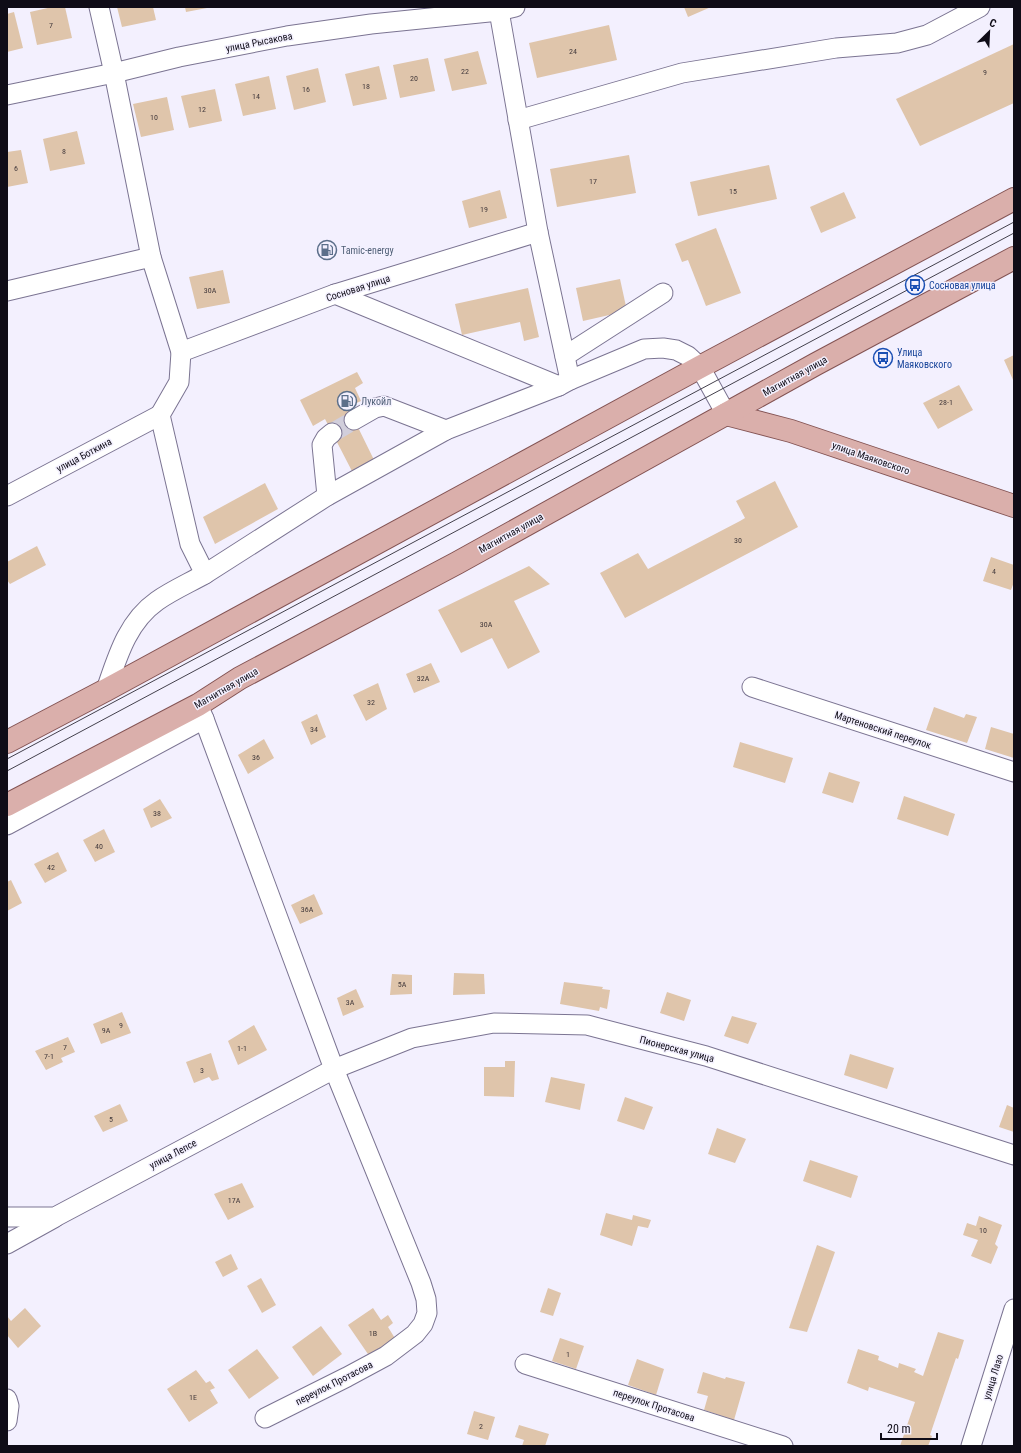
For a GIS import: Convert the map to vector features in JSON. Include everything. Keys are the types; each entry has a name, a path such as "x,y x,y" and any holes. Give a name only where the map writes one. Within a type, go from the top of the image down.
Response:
{"main road":[{"path":"7,742 106,690 700,367 1014,199"},
{"name":"Магнитная улица","path":"7,805 201,712 240,678 457,563 822,361 1014,258"},
{"name":"улица Маяковского","path":"726,414 791,431 1014,506"}],"street":[{"path":"99,7 151,257 181,352 179,382 160,415 190,544 204,574"},
{"path":"518,120 682,73 836,48 897,43 927,34 980,7"},
{"path":"507,9 518,120 538,232 565,356 565,383"},
{"name":"улица Рысакова","path":"7,95 114,74 180,57 287,36 371,24 507,9"},
{"name":"Сосновая улица","path":"181,352 335,294 538,232"},
{"path":"7,290 151,257"},
{"path":"565,356 663,293"},
{"path":"335,294 565,383"},
{"path":"106,690 118,655 129,631 142,614 156,601 204,574 327,496 446,430 565,383 644,349 663,348 676,350 688,356 700,367 726,414"},
{"path":"354,420 375,408 384,406 446,430"},
{"name":"улица Боткина","path":"7,496 160,415"},
{"path":"327,496 322,445 326,438 332,433"},
{"name":"Мартеновский переулок","path":"752,687 1014,772"},
{"path":"7,825 201,712"},
{"name":"переулок Протасова","path":"201,712 334,1069 422,1283 426,1299 427,1313 423,1324 415,1334 379,1359 347,1377 265,1418"},
{"name":"Пионерская улица","path":"334,1069 412,1038 486,1024 587,1024 706,1056 1014,1155"},
{"name":"улица Лепсе","path":"7,1217 55,1217 334,1069"},
{"path":"7,1244 55,1217"},
{"name":"улица Лазо","path":"971,1446 1014,1309"},
{"name":"переулок Протасова","path":"525,1364 783,1446"},
{"path":"7,1399 9,1406 7,1421"}],"building":[{"path":"52,7 65,7 72,38 37,45 30,12"},
{"path":"117,7 153,7 156,20 122,27"},
{"path":"185,7 207,7 207,8 186,12"},
{"path":"684,7 711,7 688,17"},
{"path":"14,12 23,48 7,52 7,14"},
{"path":"609,25 617,60 537,78 529,43"},
{"path":"1014,44 1014,103 920,146 896,99"},
{"path":"478,51 487,84 452,91 444,59"},
{"path":"428,58 435,91 400,98 393,65"},
{"path":"379,66 387,99 353,106 345,74"},
{"path":"318,68 326,102 294,110 286,76"},
{"path":"269,76 276,109 243,116 235,84"},
{"path":"215,89 222,121 189,128 181,96"},
{"path":"167,97 174,130 141,137 133,104"},
{"path":"77,131 85,164 50,171 43,139"},
{"path":"21,150 28,183 7,187 7,152"},
{"path":"629,155 636,193 557,207 550,169"},
{"path":"769,165 777,199 698,216 690,182"},
{"path":"500,190 507,218 469,228 462,201"},
{"path":"844,192 856,218 821,233 810,207"},
{"path":"716,228 741,293 706,306 688,260 682,262 675,244"},
{"path":"223,270 230,303 197,309 189,277"},
{"path":"620,279 627,311 583,321 576,288"},
{"path":"528,288 539,337 524,341 520,322 462,335 455,304"},
{"path":"1014,355 1014,382 1004,360"},
{"path":"357,372 363,383 355,388 361,401 348,407 376,464 354,475 325,419 313,426 300,400"},
{"path":"959,385 973,410 938,429 923,403"},
{"path":"775,481 798,527 625,618 600,573 638,553 648,569 740,521 745,518 736,501"},
{"path":"265,483 278,509 215,544 203,517"},
{"path":"37,546 46,565 10,584 7,580 7,562"},
{"path":"991,557 1014,565 1014,582 1011,590 983,581"},
{"path":"529,566 550,584 514,601 540,652 508,669 492,638 461,653 438,610"},
{"path":"431,663 440,682 414,693 406,674"},
{"path":"378,683 387,709 366,721 353,695"},
{"path":"934,707 964,718 966,714 977,717 967,743 926,730"},
{"path":"317,714 326,737 311,745 301,722"},
{"path":"991,727 1014,734 1014,758 985,749"},
{"path":"264,739 274,758 248,774 238,755"},
{"path":"740,742 793,758 785,783 733,767"},
{"path":"829,772 860,782 853,803 822,793"},
{"path":"904,796 955,814 948,836 897,819"},
{"path":"160,799 172,818 151,828 143,809"},
{"path":"104,829 115,852 95,862 83,840"},
{"path":"58,852 67,871 45,883 34,864"},
{"path":"11,880 22,903 7,911 7,882"},
{"path":"314,894 323,914 300,924 291,905"},
{"path":"454,973 484,974 485,994 453,995"},
{"path":"392,974 412,975 412,994 390,995"},
{"path":"564,982 603,987 602,989 610,990 607,1009 600,1007 599,1011 560,1004"},
{"path":"356,989 364,1007 343,1016 337,998"},
{"path":"667,992 691,1000 684,1021 660,1013"},
{"path":"122,1012 131,1033 101,1044 93,1024"},
{"path":"732,1016 757,1023 748,1044 724,1036"},
{"path":"254,1025 267,1050 238,1065 228,1041"},
{"path":"68,1037 75,1052 61,1058 63,1062 46,1070 35,1051"},
{"path":"211,1053 219,1079 212,1081 209,1077 194,1083 186,1062"},
{"path":"850,1054 894,1068 887,1089 844,1075"},
{"path":"505,1061 515,1061 514,1097 484,1096 484,1067 505,1067"},
{"path":"551,1077 585,1084 580,1110 545,1102"},
{"path":"625,1097 653,1107 644,1130 617,1121"},
{"path":"120,1104 128,1121 103,1132 94,1116"},
{"path":"1007,1105 1014,1108 1014,1132 999,1127"},
{"path":"717,1128 746,1139 735,1163 708,1154"},
{"path":"810,1160 858,1176 851,1198 803,1181"},
{"path":"242,1183 254,1207 228,1220 214,1194"},
{"path":"606,1213 632,1220 633,1215 651,1220 648,1228 638,1226 632,1246 600,1235"},
{"path":"979,1216 1002,1225 995,1244 998,1247 991,1264 971,1256 978,1240 963,1235 967,1223 976,1226"},
{"path":"817,1245 835,1252 807,1332 789,1328"},
{"path":"231,1254 238,1269 223,1277 215,1262"},
{"path":"261,1278 276,1305 262,1313 247,1286"},
{"path":"548,1288 561,1293 553,1316 540,1312"},
{"path":"25,1308 41,1326 18,1348 7,1335 7,1316 11,1321"},
{"path":"373,1308 381,1320 388,1315 393,1323 388,1327 396,1340 370,1357 348,1325"},
{"path":"321,1326 342,1354 313,1376 292,1347"},
{"path":"938,1332 964,1340 958,1359 956,1358 930,1435 932,1436 928,1446 900,1446 915,1402 869,1387 868,1391 847,1383 858,1349 879,1356 878,1360 898,1368 899,1363 916,1369 914,1372 923,1376"},
{"path":"560,1338 584,1346 576,1369 552,1361"},
{"path":"257,1349 279,1378 249,1399 228,1370"},
{"path":"637,1359 664,1369 656,1395 628,1385"},
{"path":"196,1370 206,1383 210,1381 215,1388 210,1390 218,1403 189,1422 167,1389"},
{"path":"703,1372 725,1379 726,1377 745,1382 734,1420 704,1410 708,1396 697,1393"},
{"path":"474,1411 495,1417 488,1440 467,1434"},
{"path":"519,1425 549,1434 545,1446 522,1446 524,1440 515,1437"}],"tunnel":[{"path":"332,433 354,420"}],"tram line":[{"path":"7,759 1014,222"},
{"path":"7,771 1014,233"}],"place":[{"name":"Tamic-energy","path":"327,250"},
{"name":"Сосновая улица","path":"915,285"},
{"name":"Улица Маяковского","path":"883,358"},
{"name":"Лукойл","path":"347,401"}]}
